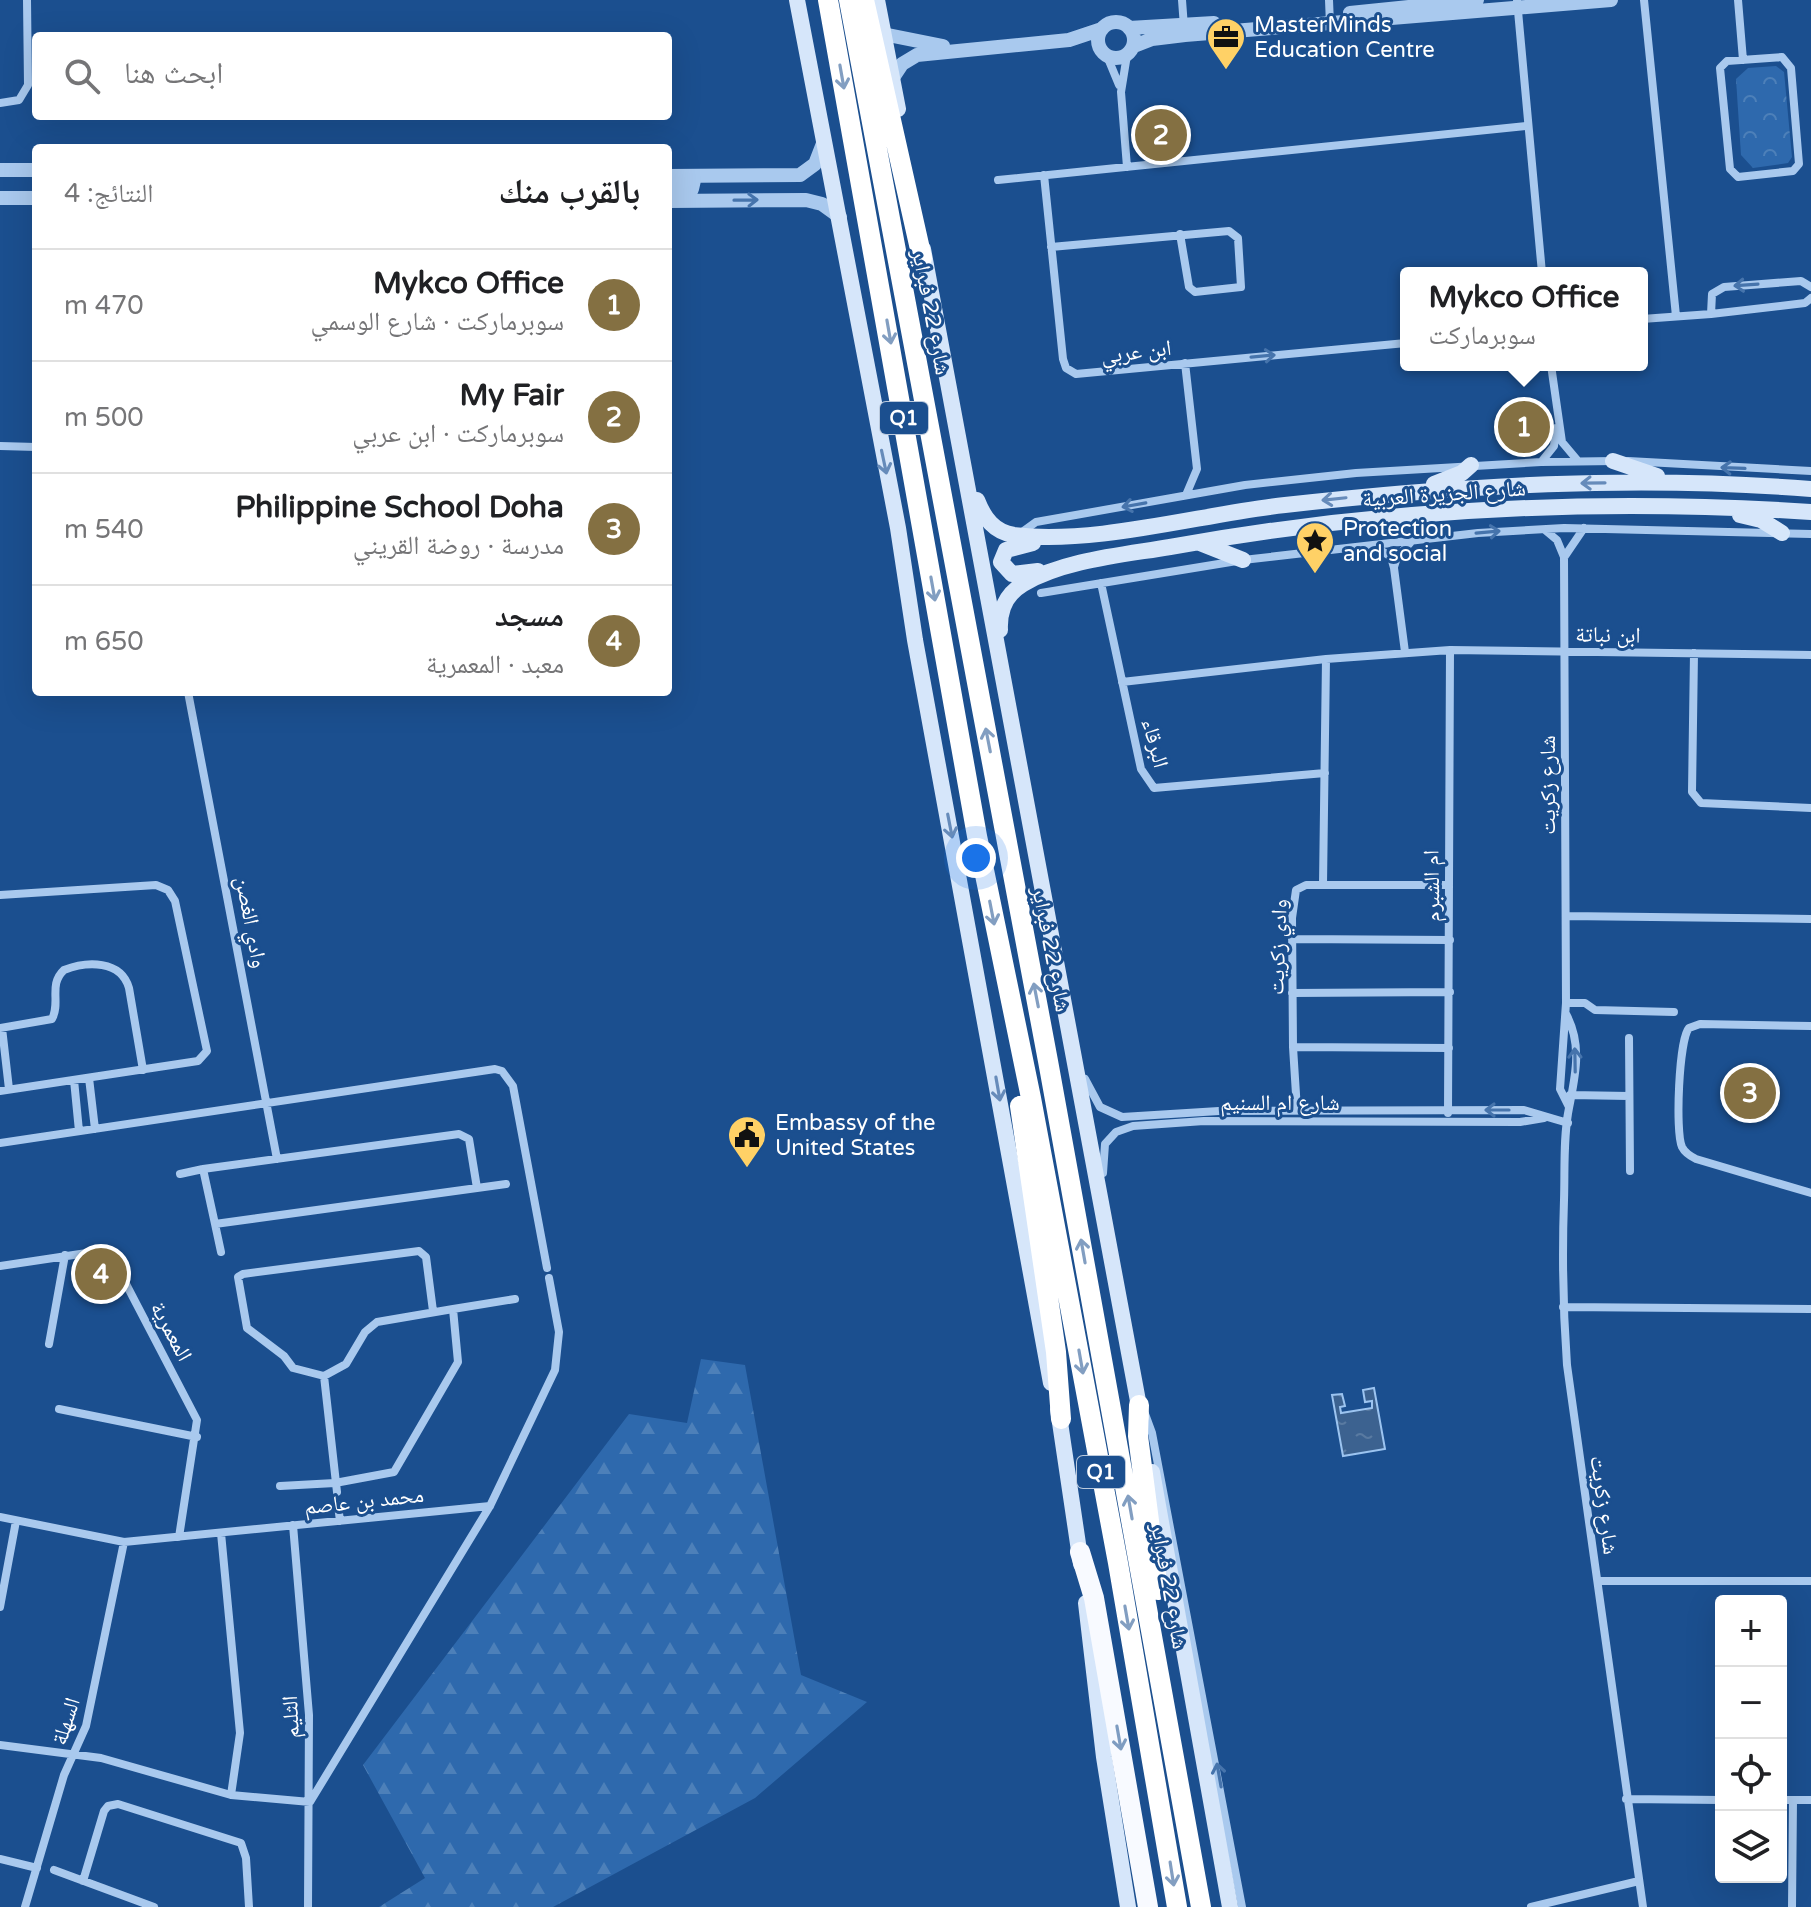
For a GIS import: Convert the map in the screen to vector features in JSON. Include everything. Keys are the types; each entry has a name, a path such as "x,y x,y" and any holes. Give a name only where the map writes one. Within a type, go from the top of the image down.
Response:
{"highway":[{"name":"شارع 22 فبراير","path":"828,0 1017,1039 1031,1098 1092,1422 1177,1907"},
{"name":"شارع 22 فبراير","path":"849,0 1160,1666 1201,1907"},
{"path":"864,0 922,258"},
{"path":"1017,1039 1019,1097 1056,1352 1061,1419"},
{"path":"1139,1405 1138,1436 1160,1614 1160,1666"},
{"path":"1080,1552 1094,1598 1148,1907"}],"main road":[{"path":"797,0 840,217 1043,1347 1061,1419 1104,1757 1128,1907"},
{"name":"شارع 22 فبراير","path":"877,0 922,228 922,258 1000,655 1230,1907"},
{"path":"1613,461 1642,473 1705,483"},
{"path":"1407,492 1443,481 1471,465"},
{"path":"966,477 986,519 1000,531 1018,535"},
{"name":"شارع الجزيرة العربية","path":"1018,535 1117,530 1280,505 1529,484 1705,483 1811,489"},
{"path":"1712,507 1761,520 1782,533"},
{"name":"شارع الجزيرة العربية","path":"1000,655 1000,620 1013,591 1049,573 1108,558 1195,542 1420,515 1563,508 1712,507 1811,512"},
{"path":"1108,558 1017,575 1008,573 1001,562 1003,553 1015,545 1117,530"},
{"path":"1195,542 1243,560"}],"street":[{"path":"0,103 19,100 28,85 27,0"},
{"path":"1182,0 1185,30"},
{"path":"1417,8 1477,0"},
{"path":"1069,40 1103,51 1130,50 1152,39 1185,30 1330,13 1611,0"},
{"path":"1644,0 1676,316"},
{"path":"1738,0 1743,60"},
{"path":"1517,3 1541,267"},
{"path":"892,79 909,58 955,48 1069,40 1115,22 1129,28 1185,30"},
{"path":"1127,167 1121,92 1130,50 1129,28"},
{"path":"1102,29 1103,51 1121,92"},
{"path":"883,34 955,48"},
{"path":"1782,57 1790,64 1799,161 1793,171 1742,178 1731,173 1720,71 1724,62 1743,60 1782,57"},
{"path":"998,180 1527,126"},
{"path":"672,176 800,175 815,164 824,140"},
{"path":"0,170 32,170"},
{"name":"ابن عربي","path":"1044,175 1066,368 1076,374 1400,344"},
{"path":"672,190 692,189 695,176"},
{"path":"0,198 32,198"},
{"path":"672,201 798,199 822,204 840,217"},
{"path":"1051,247 1180,234 1235,233 1241,287 1204,294 1189,287 1180,234"},
{"path":"1711,314 1710,297 1720,288 1801,281 1811,287"},
{"path":"1648,318 1805,303 1811,298"},
{"path":"1185,363 1197,469 1211,491"},
{"path":"1552,371 1564,448 1580,462"},
{"path":"1541,462 1554,446 1557,419"},
{"path":"0,446 32,447"},
{"name":"شارع الجزيرة العربية","path":"1018,535 1036,522 1211,491 1356,473 1471,465 1613,461 1811,471"},
{"path":"1186,495 1197,469"},
{"path":"1564,557 1572,541 1584,528"},
{"path":"1543,529 1557,540 1564,557"},
{"name":"شارع الجزيرة العربية","path":"1041,593 1243,560 1543,529 1811,534"},
{"path":"1394,568 1397,557 1412,541"},
{"path":"1372,546 1391,557 1405,652"},
{"name":"شارع زكريت","path":"1560,1095 1566,1014 1564,557"},
{"name":"البرقاء","path":"1101,583 1141,769 1154,788 1325,773"},
{"name":"ابن نباتة","path":"1122,682 1326,659 1450,650 1811,655"},
{"name":"ام الشبرم","path":"1448,1115 1450,650"},
{"path":"1694,653 1692,792 1695,798 1701,803 1811,808"},
{"path":"1323,885 1326,659"},
{"name":"وادي الغصن","path":"189,696 277,1159"},
{"path":"0,895 156,885 171,893 207,1054 198,1061 143,1070 5,1090 1,1028 52,1019 56,1011 55,984 64,970 99,965 113,967 124,975 129,988 143,1070"},
{"name":"وادي زكريت","path":"1297,1110 1292,993 1294,893 1302,886 1448,885"},
{"path":"1566,916 1811,919"},
{"path":"1292,939 1450,940"},
{"path":"1292,993 1450,992"},
{"path":"1566,1003 1583,1003 1595,1010 1674,1012"},
{"name":"شارع زكريت","path":"1566,1014 1574,1035 1574,1095 1568,1123 1563,1307 1570,1384 1643,1907"},
{"path":"1811,1026 1700,1024 1689,1028 1682,1044 1680,1138 1683,1149 1696,1159 1811,1193"},
{"path":"1629,1038 1630,1171"},
{"path":"1293,1047 1449,1048"},
{"name":"شارع ام السنيم","path":"1073,1058 1095,1102 1117,1116 1297,1110 1448,1115"},
{"path":"0,1143 485,1069 502,1071 513,1086 559,1332 557,1359 490,1506 310,1802 231,1795 75,1753 0,1745"},
{"path":"89,1078 95,1129"},
{"path":"74,1080 79,1131"},
{"path":"1560,1095 1629,1096"},
{"path":"1560,1095 1569,1107"},
{"name":"شارع ام السنيم","path":"1105,1225 1102,1153 1110,1137 1124,1128 1204,1121 1524,1110 1568,1123"},
{"path":"180,1174 459,1134 469,1139 477,1188"},
{"path":"203,1169 221,1252"},
{"path":"215,1224 506,1184"},
{"name":"المعمرية","path":"0,1266 100,1251 113,1259 195,1414 197,1437 179,1537"},
{"path":"433,1311 426,1257 419,1251 238,1277 245,1325 252,1334 284,1356 293,1368 324,1376 346,1364 365,1332 377,1322 515,1299"},
{"path":"49,1344 65,1255"},
{"path":"1563,1307 1811,1309"},
{"path":"280,1486 336,1487 386,1476 397,1468 458,1362 453,1309"},
{"path":"324,1376 336,1487"},
{"name":"شارع 22 فبراير","path":"1139,1405 1152,1433 1242,1907"},
{"path":"59,1409 197,1437"},
{"path":"338,1505 340,1521"},
{"name":"محمد بن عاصم","path":"0,1517 124,1542 490,1506"},
{"path":"0,1607 16,1521"},
{"name":"الثليم","path":"293,1525 309,1715 308,1907"},
{"path":"221,1533 240,1733 231,1795"},
{"name":"السهلة","path":"25,1907 64,1775 86,1726 124,1542"},
{"path":"1598,1581 1811,1581"},
{"path":"1626,1799 1715,1800"},
{"path":"1787,1800 1811,1800"},
{"path":"1792,1907 1793,1800"},
{"path":"83,1881 104,1811 108,1806 118,1804 241,1843 246,1858 249,1907"},
{"path":"0,1859 37,1868"},
{"path":"54,1870 154,1907"},
{"path":"1531,1907 1639,1881"}],"green space":[{"path":"1776,66 1784,72 1792,157 1788,163 1753,168 1741,155 1736,79 1748,68"},
{"path":"701,1359 745,1365 801,1675 867,1702 755,1798 553,1907 379,1907 425,1878 363,1765 629,1414 687,1423"}],"water":[{"path":"1374,1388 1385,1449 1343,1456 1332,1395 1342,1394 1345,1406 1340,1407 1341,1413 1372,1408 1372,1401 1365,1402 1363,1390"}],"place":[{"name":"MasterMinds Education Centre","path":"1226,71"},
{"name":"My Fair","path":"1161,135"},
{"name":"Mykco Office","path":"1524,427"},
{"name":"Protection and social","path":"1315,575"},
{"name":"Philippine School Doha","path":"1750,1093"},
{"name":"Embassy of the United States","path":"747,1169"},
{"name":"مسجد","path":"101,1274"}]}
